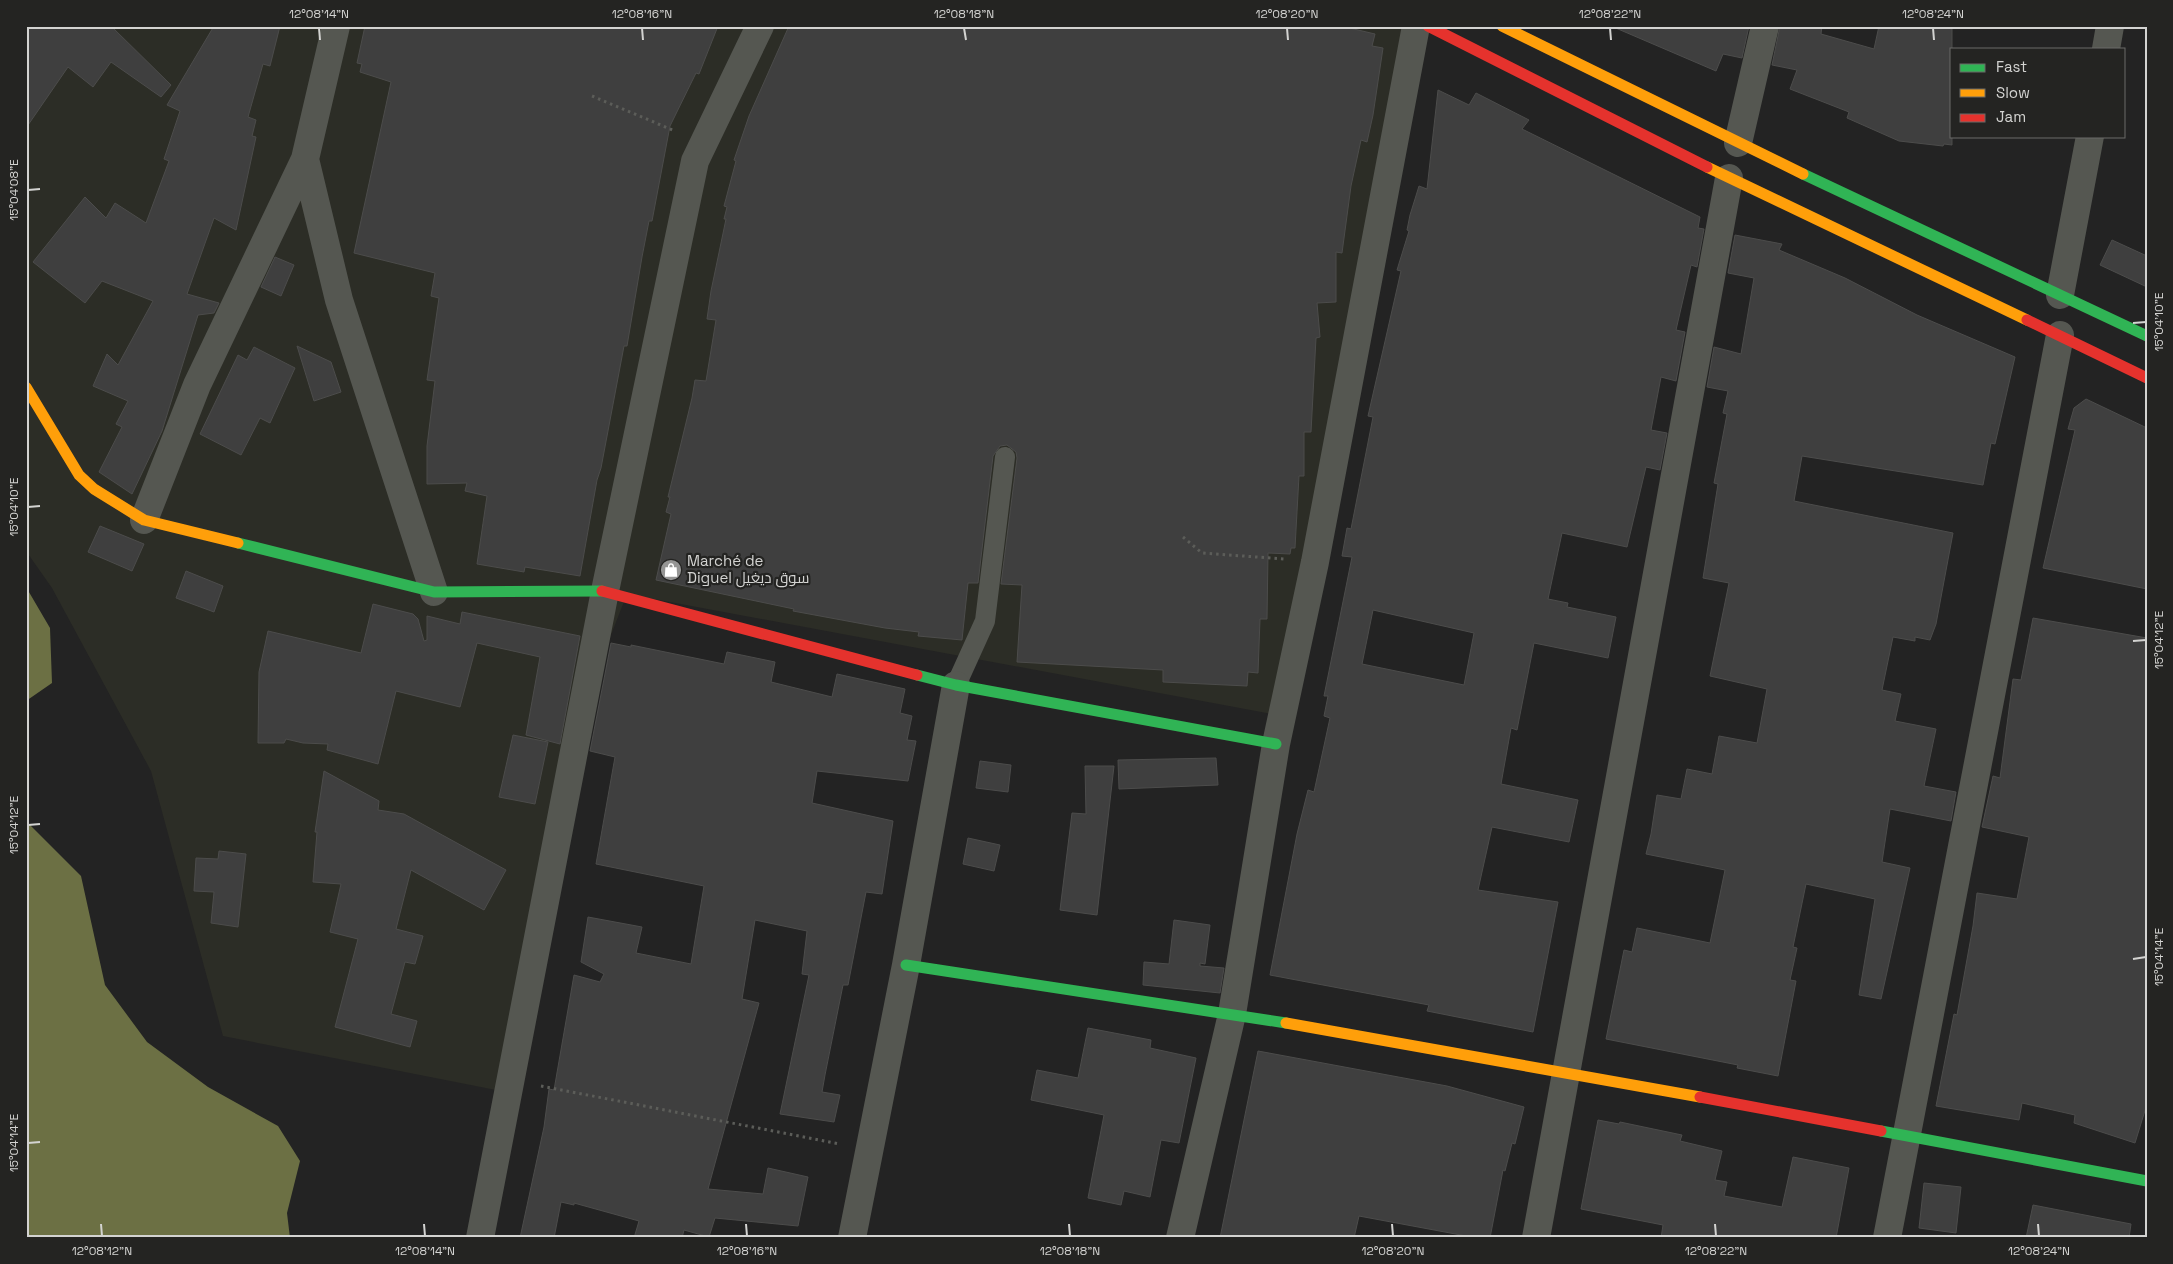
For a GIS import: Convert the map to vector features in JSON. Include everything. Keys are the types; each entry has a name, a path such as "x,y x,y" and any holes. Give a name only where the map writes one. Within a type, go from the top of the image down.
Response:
{"street":[{"path":"144,520 197,386 305,159 336,26"},
{"path":"480,1238 604,591 695,161 760,26"},
{"path":"1180,1238 1232,1014 1276,744 1315,562 1416,26"},
{"path":"1428,26 1729,178 2147,378"},
{"path":"1502,26 1738,143 2147,336"},
{"path":"1738,143 1765,26"},
{"path":"2106,48 2110,26"},
{"path":"2060,294 2090,138"},
{"path":"305,159 339,300 434,592"},
{"path":"1536,1238 1729,178"},
{"path":"1887,1238 2060,335"},
{"path":"26,386 80,475 94,489 144,520 434,592 604,591 956,685 1276,744"},
{"path":"852,1238 906,965 956,685"},
{"path":"906,965 1232,1014 1566,1072 1907,1138 2147,1181"}],"lane":[{"path":"956,685 986,621 1005,457"}],"path":[{"path":"592,96 670,130 708,135"},
{"path":"1183,537 1202,552 1315,562"},
{"path":"511,1080 870,1150"}],"shaded area":[{"name":"Marché de Diguel سوق ديغيل","path":"26,26 1419,26 1272,714 627,594 609,640 511,1093 223,1036 151,771 52,588 26,551"},
{"path":"26,587 50,628 52,683 26,701"},
{"path":"26,821 81,876 105,985 147,1042 208,1087 278,1126 300,1161 287,1213 290,1238 26,1238"}],"building":[{"path":"26,26 111,26 171,85 161,97 111,62 93,87 68,67 26,128"},
{"path":"214,26 280,26 270,66 263,64 248,117 256,120 252,136 256,137 236,230 214,218 187,294 219,303 214,313 198,315 162,431 132,494 99,472 122,427 116,424 128,401 93,386 107,354 118,365 153,301 102,281 85,303 33,262 85,197 106,218 115,203 146,223 169,161 164,159 180,111 167,105"},
{"path":"365,26 718,26 699,74 696,73 670,126 652,221 649,221 627,346 624,346 601,468 597,480 580,576 525,567 524,572 477,564 487,496 465,491 467,483 427,484 427,446 435,381 427,380 439,298 431,296 435,273 354,253 391,82 360,72 362,64 357,63"},
{"path":"789,26 1341,26 1375,34 1372,46 1383,48 1367,142 1361,140 1351,186 1342,253 1336,252 1336,302 1317,303 1320,337 1316,338 1311,432 1304,432 1304,476 1299,476 1295,548 1291,548 1290,554 1268,553 1267,619 1260,619 1258,673 1248,672 1247,686 1163,682 1163,670 1017,662 1022,585 1001,584 1017,458 1016,452 1007,445 1000,446 993,456 978,583 968,583 962,640 918,636 919,632 885,628 793,611 794,609 656,580 671,514 666,512 670,497 668,497 695,380 706,381 716,320 707,319 726,219 724,219 727,207 724,206 736,161 734,160 749,116"},
{"path":"1611,26 1749,26 1742,58 1723,54 1716,71"},
{"path":"1780,26 1822,26 1821,34 1874,49 1879,26 1952,26 1952,48 1950,48 1950,138 1952,138 1952,145 1944,144 1943,146 1899,141 1847,118 1849,112 1790,89 1797,70 1772,65"},
{"path":"1438,90 1469,105 1476,93 1529,120 1522,129 1700,217 1698,228 1704,229 1697,267 1691,265 1676,330 1685,332 1676,381 1661,377 1651,430 1667,433 1660,470 1646,467 1627,547 1562,533 1548,599 1568,603 1567,607 1616,617 1608,658 1534,643 1517,730 1511,728 1501,784 1578,800 1569,842 1492,827 1478,890 1558,902 1533,1032 1427,1011 1429,1005 1270,975 1297,834 1308,790 1314,792 1330,718 1324,716 1328,696 1324,696 1352,557 1342,556 1347,528 1351,529 1373,417 1368,416 1401,271 1397,270 1409,231 1407,230 1410,215 1419,186 1427,189","holes":["1373,610 1474,633 1464,685 1362,664"]},
{"path":"1735,235 1782,244 1779,250 1845,278 1917,315 2015,357 1995,444 1991,443 1983,485 1802,456 1794,501 1953,533 1936,624 1930,640 1915,637 1915,641 1893,637 1882,690 1901,694 1895,721 1936,729 1924,786 1956,792 1951,821 1890,809 1882,862 1910,868 1881,999 1859,995 1875,899 1806,884 1793,947 1797,948 1790,980 1796,981 1778,1076 1737,1068 1738,1065 1606,1039 1624,950 1632,952 1637,928 1710,943 1725,870 1646,854 1657,795 1681,799 1687,769 1712,774 1719,736 1757,743 1767,689 1710,676 1729,583 1703,578 1718,484 1714,483 1727,414 1723,413 1728,391 1707,387 1714,347 1741,354 1754,278 1728,273"},
{"path":"2112,240 2147,256 2147,287 2100,265"},
{"path":"275,257 294,265 281,296 261,287"},
{"path":"297,346 331,362 341,392 314,401"},
{"path":"254,347 295,368 270,423 260,418 241,455 200,434 238,355 247,360"},
{"path":"2086,399 2147,428 2147,589 2043,568 2075,430 2068,429 2074,408"},
{"path":"100,526 144,544 132,571 88,552"},
{"path":"186,571 223,586 214,612 176,598"},
{"path":"373,604 413,614 418,619 424,641 427,640 427,616 460,624 462,612 580,636 560,744 526,735 540,657 477,643 460,707 396,691 378,764 327,750 328,744 303,743 286,739 284,743 258,743 259,672 268,631 361,653"},
{"path":"2033,618 2147,638 2147,1104 2135,1143 2074,1123 2075,1115 2022,1103 2019,1120 1936,1106 1954,1014 1957,1015 1977,893 2017,899 2029,837 1982,827 1993,776 2000,778 2013,679 2021,680"},
{"path":"611,643 631,647 631,645 724,664 727,652 775,662 771,682 832,697 837,674 905,689 900,713 912,716 907,740 916,741 908,781 817,771 812,803 893,821 882,894 866,892 848,985 843,985 825,1075 822,1092 840,1095 834,1122 780,1114 809,975 802,974 807,931 755,920 742,999 759,1003 708,1189 763,1194 768,1168 808,1177 798,1226 715,1218 709,1237 684,1230 682,1238 634,1238 639,1221 574,1203 574,1205 561,1202 554,1238 520,1238 544,1127 549,1089 554,1090 574,975 600,982 604,974 581,962 588,917 642,927 636,953 691,964 704,886 596,864 615,757 590,751"},
{"path":"513,735 548,742 535,804 499,797"},
{"path":"1216,758 1218,785 1119,789 1118,760"},
{"path":"980,761 1011,765 1008,792 976,788"},
{"path":"1085,766 1114,766 1097,915 1060,910 1072,813 1086,814"},
{"path":"324,771 379,801 378,810 404,814 506,870 484,910 411,870 396,929 423,936 415,964 405,962 391,1014 417,1021 410,1047 335,1027 358,939 330,932 341,884 313,882 317,832 315,832"},
{"path":"968,838 1000,845 994,871 963,864"},
{"path":"219,851 246,854 238,927 211,923 214,892 194,891 196,858 218,859"},
{"path":"1174,920 1210,925 1205,964 1200,963 1200,966 1224,968 1220,993 1143,985 1144,962 1169,964"},
{"path":"1088,1028 1151,1040 1150,1048 1196,1058 1179,1143 1161,1140 1150,1197 1124,1191 1121,1205 1088,1198 1104,1115 1031,1100 1037,1070 1078,1078"},
{"path":"1258,1051 1447,1086 1524,1107 1515,1144 1512,1143 1505,1171 1503,1170 1490,1238 1477,1238 1359,1216 1354,1238 1220,1238"},
{"path":"1598,1120 1619,1124 1620,1122 1682,1135 1680,1141 1722,1151 1715,1180 1727,1182 1724,1196 1782,1207 1793,1157 1849,1168 1836,1238 1661,1238 1663,1225 1581,1209"},
{"path":"1924,1183 1961,1187 1956,1233 1919,1228"},
{"path":"2033,1205 2131,1224 2129,1238 2026,1238"}],"traffic: fast":[{"path":"1803,174 2147,336"},
{"path":"238,543 434,592 602,591"},
{"path":"917,675 956,685 1276,744"},
{"path":"906,965 1286,1023"},
{"path":"1881,1131 2147,1181"}],"traffic: slow":[{"path":"1502,26 1803,174"},
{"path":"1707,167 2027,320"},
{"path":"26,387 79,475 94,489 144,520 238,543"},
{"path":"1286,1023 1700,1097"}],"traffic: jam":[{"path":"1428,26 1707,167"},
{"path":"2027,320 2147,378"},
{"path":"602,591 917,675"},
{"path":"1700,1097 1881,1131"}],"place":[{"name":"Marché de Diguel سوق ديغيل","path":"671,570"}]}
